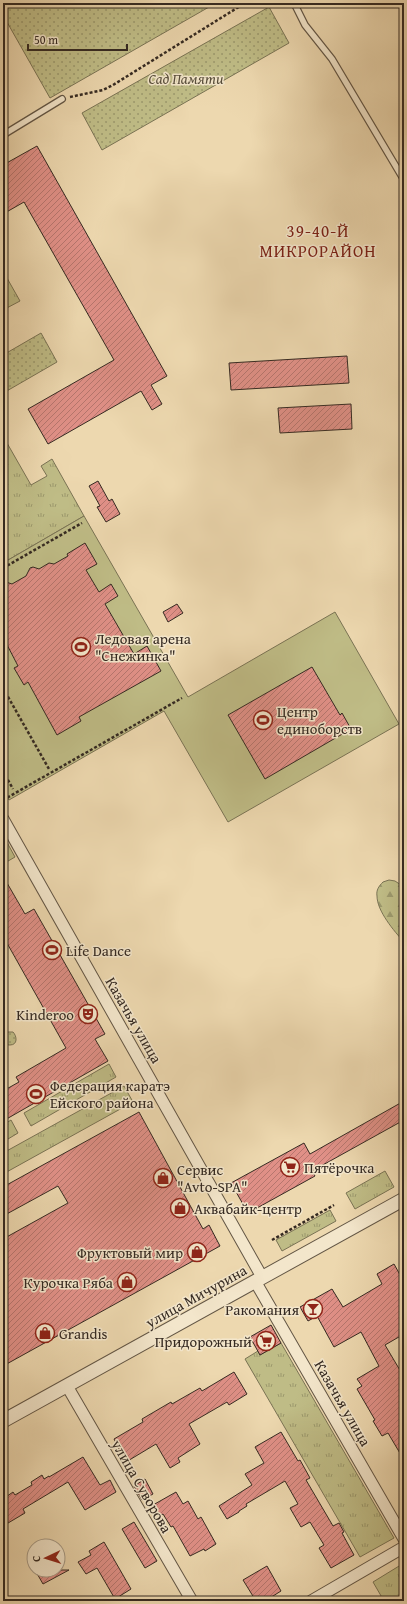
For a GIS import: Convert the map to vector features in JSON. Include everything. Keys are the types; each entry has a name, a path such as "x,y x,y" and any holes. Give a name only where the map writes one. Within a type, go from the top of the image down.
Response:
{"street":[{"name":"Казачья улица","path":"3,819 404,1539"},
{"name":"улица Мичурина","path":"3,1421 404,1199"},
{"name":"улица Суворова","path":"67,1386 192,1601"},
{"path":"311,1601 404,1547"}],"lane":[{"path":"294,3 305,25 332,59 404,180"},
{"path":"3,135 62,99"}],"path":[{"path":"62,99 103,90 113,86 245,3"},
{"path":"3,568 82,523"},
{"path":"3,688 49,769"},
{"path":"3,800 182,698"},
{"path":"3,771 13,789"},
{"path":"272,1240 334,1205"}],"green space":[{"name":"Сад Памяти","path":"3,3 216,3 50,98 3,15"},
{"name":"Сад Памяти","path":"269,7 289,43 102,150 82,113"},
{"path":"3,271 20,301 3,310"},
{"path":"41,333 57,362 5,392 3,388 3,355"},
{"path":"3,436 31,485 47,476 41,466 52,459 84,516 3,563"},
{"path":"84,516 188,697 335,612 399,724 228,822 164,711 9,800 3,789 3,563"},
{"path":"3,835 15,857 3,864"},
{"path":"389,880 395,881 404,887 404,942 383,914 378,902 378,888 383,882"},
{"path":"3,1026 6,1032 13,1032 16,1042 13,1045 3,1044"},
{"path":"109,1064 116,1077 31,1126 24,1113"},
{"path":"124,1086 133,1102 3,1174 3,1153"},
{"path":"11,1120 18,1133 3,1142 3,1125"},
{"path":"385,1171 394,1187 355,1209 346,1193"},
{"path":"330,1210 336,1221 282,1251 276,1240"},
{"path":"281,1343 394,1538 360,1557 245,1359 258,1351 260,1355"},
{"path":"404,1563 404,1601 384,1601 373,1582"}],"building":[{"path":"37,146 167,376 151,385 162,404 152,410 141,391 48,444 28,409 114,360 24,202 3,214 3,165"},
{"path":"347,356 349,383 231,390 229,363"},
{"path":"351,404 352,429 280,433 278,408"},
{"path":"98,481 109,501 112,499 120,514 106,522 97,507 100,506 89,486"},
{"path":"85,543 97,564 86,570 99,592 111,584 118,596 105,604 134,654 147,646 161,671 79,717 81,721 57,735 28,682 24,685 14,668 18,666 3,637 3,581 12,584 26,576 30,568 33,567 39,569 49,563 54,564 68,556 67,554"},
{"path":"177,604 183,613 168,622 163,612"},
{"path":"312,667 340,715 342,713 351,729 265,779 228,715"},
{"path":"3,876 25,914 34,909 105,1034 95,1039 108,1061 3,1121 3,1091 19,1082 16,1077 66,1048 3,936"},
{"path":"404,1101 404,1120 312,1171 315,1176 248,1213 231,1183 304,1143 310,1154"},
{"path":"139,1112 203,1229 209,1225 220,1246 3,1366 3,1239 68,1203 58,1186 3,1216 3,1187"},
{"path":"394,1264 404,1282 404,1334 385,1345 404,1377 404,1460 388,1433 382,1436 373,1421 375,1420 357,1389 362,1386 357,1379 379,1366 361,1332 334,1347 317,1316 308,1321 300,1307 332,1289 343,1307 382,1284 377,1274"},
{"path":"271,1325 281,1343 260,1355 250,1337"},
{"path":"234,1372 247,1394 229,1405 227,1402 189,1424 200,1444 178,1458 180,1462 170,1468 156,1444 126,1462 114,1439 143,1422 142,1419 171,1402 172,1404 200,1388 202,1391"},
{"path":"281,1432 310,1478 306,1480 333,1526 339,1523 344,1532 342,1533 354,1555 331,1568 319,1548 324,1545 310,1522 301,1527 290,1508 298,1504 285,1481 246,1504 247,1506 227,1519 219,1506 252,1485 245,1474 264,1463 255,1447"},
{"path":"83,1457 100,1485 110,1480 116,1492 85,1510 68,1482 23,1509 25,1513 3,1526 3,1499 13,1492 15,1495 32,1485 31,1482 42,1475 44,1479 49,1477"},
{"path":"145,1479 153,1494 142,1500 134,1486"},
{"path":"176,1492 183,1504 188,1501 198,1519 201,1517 216,1544 205,1551 204,1549 190,1556 173,1526 171,1527 163,1514 159,1516 153,1505"},
{"path":"134,1522 157,1561 145,1568 122,1529"},
{"path":"104,1542 131,1589 115,1599 97,1568 86,1574 78,1562 91,1555 89,1551"},
{"path":"267,1566 281,1591 265,1601 256,1601 243,1580"},
{"path":"40,1578 54,1578 43,1584"}],"place":[{"name":"Ледовая арена \"Снежинка\"","path":"81,647"},
{"name":"Центр единоборств","path":"263,720"},
{"name":"Life Dance","path":"52,950"},
{"name":"Kinderoo","path":"88,1014"},
{"name":"Федерация каратэ Ейского района","path":"36,1094"},
{"name":"Пятёрочка","path":"290,1167"},
{"name":"Сервис \"Avto-SPA\"","path":"163,1178"},
{"name":"Аквабайк-центр","path":"180,1208"},
{"name":"Фруктовый мир","path":"197,1252"},
{"name":"Курочка Ряба","path":"127,1282"},
{"name":"Ракомания","path":"313,1309"},
{"name":"Grandis","path":"45,1333"},
{"name":"Придорожный","path":"266,1341"}],"district":[{"name":"39-40-Й МИКРОРАЙОН","path":"318,240"}]}
